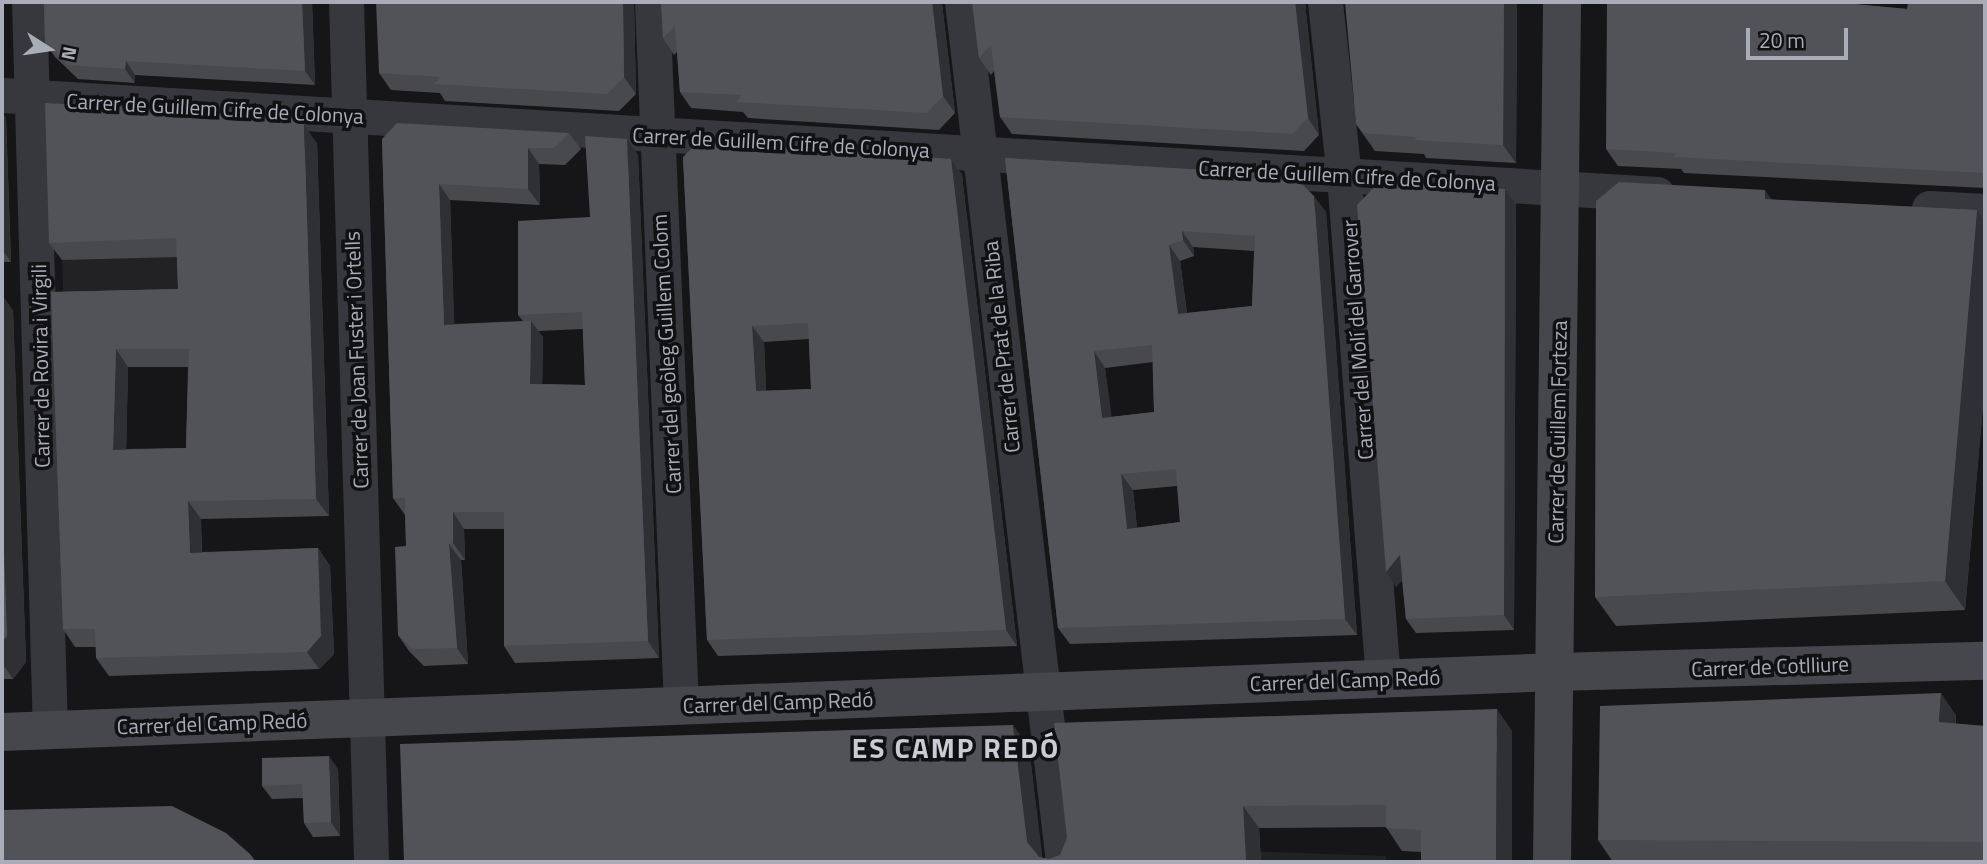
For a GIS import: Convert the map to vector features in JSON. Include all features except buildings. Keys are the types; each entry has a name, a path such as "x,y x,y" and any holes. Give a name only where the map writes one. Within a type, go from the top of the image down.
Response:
{"street":[{"name":"Carrer de Rovira i Virgili","path":"29,2 18,96 50,729"},
{"name":"Carrer de Joan Fuster i Ortells","path":"346,2 371,862"},
{"name":"Carrer del geòleg Guillem Colom","path":"652,2 681,705"},
{"name":"Carrer de Prat de la Riba","path":"962,2 1040,692 1063,862"},
{"name":"Carrer del Molí del Garrover","path":"1325,2 1344,176 1383,678"},
{"name":"Carrer de Guillem Forteza","path":"1552,862 1562,2"},
{"name":"Carrer de Guillem Cifre de Colonya","path":"18,96 1686,195"},
{"path":"1890,206 1985,211"},
{"name":"Carrer de Cotlliure","path":"1555,672 1985,657"},
{"name":"Carrer del Camp Redó","path":"2,732 1555,672"}],"shaded area":[{"path":"319,191 320,252 264,305 64,311 62,260 214,194"},
{"path":"1239,851 1386,856 1386,862 1096,862"}],"district":[{"name":"ES CAMP REDÓ","path":"956,748"}]}
